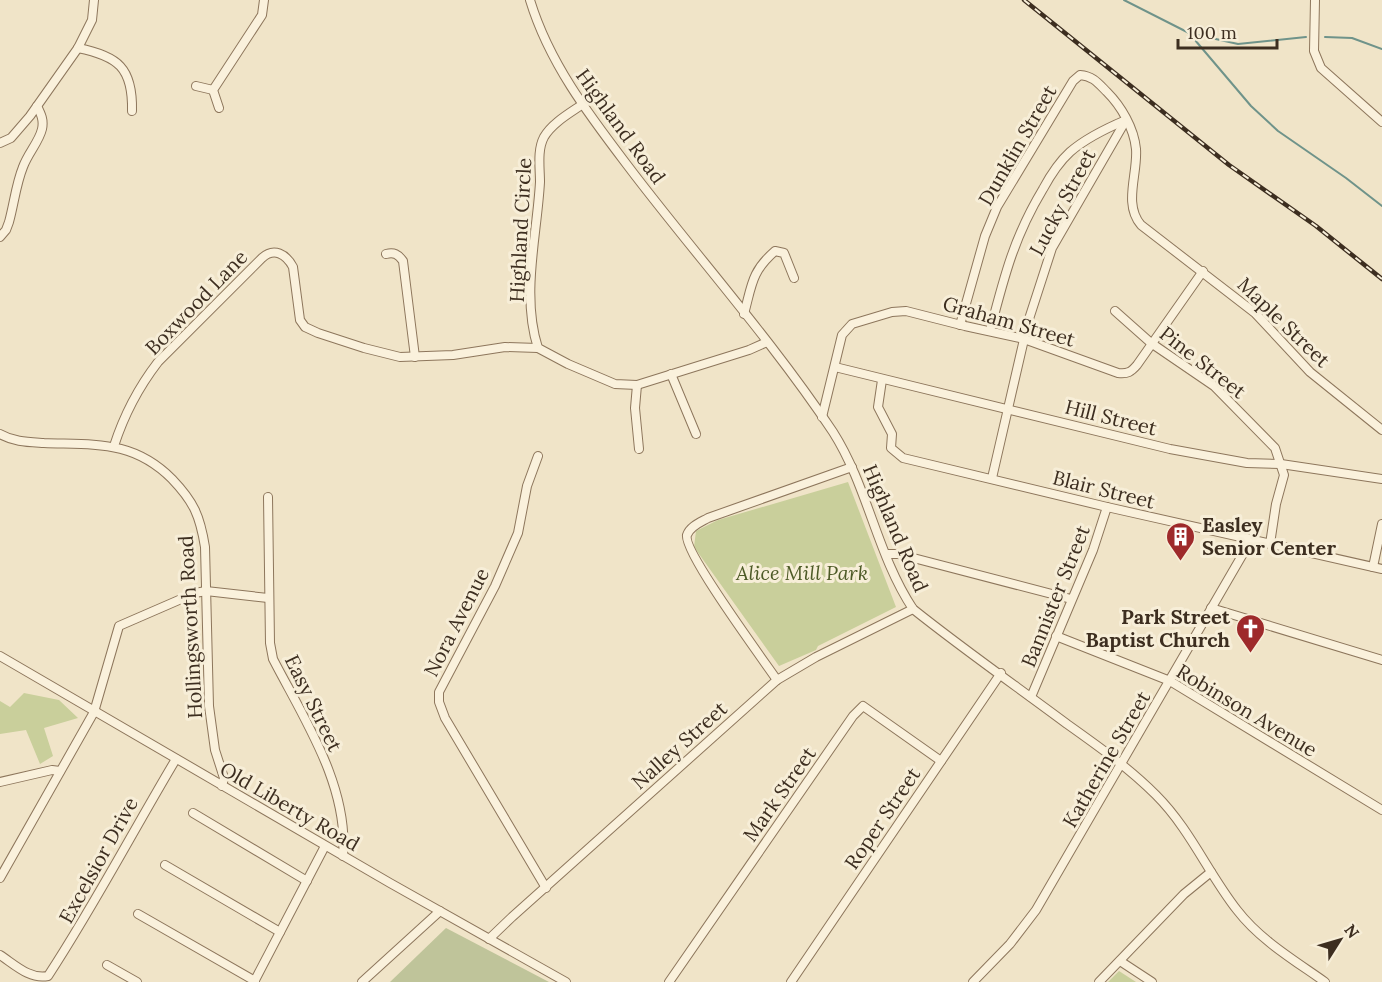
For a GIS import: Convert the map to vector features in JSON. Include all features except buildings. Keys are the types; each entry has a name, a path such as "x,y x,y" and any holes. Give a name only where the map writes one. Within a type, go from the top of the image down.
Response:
{"street":[{"path":"0,143 11,138 78,48 92,20 94,0"},
{"path":"213,90 262,15 264,0"},
{"name":"Highland Road","path":"530,0 550,51 603,134 767,342 841,446 852,467 886,554 913,609 1120,764 1157,796 1186,829 1211,872 1252,927 1275,947 1325,982"},
{"path":"1315,0 1314,51 1321,68 1382,122"},
{"path":"78,48 106,55 122,68 130,88 132,111"},
{"name":"Dunklin Street","path":"960,325 985,236 997,207 1073,81 1080,75 1089,75 1121,108 1136,146 1132,192 1134,217"},
{"path":"196,86 213,90"},
{"path":"213,90 219,108"},
{"name":"Highland Circle","path":"538,348 531,295 540,183 540,150 550,129 583,104"},
{"path":"0,237 9,222 21,170 29,152 39,139 43,126 37,106"},
{"path":"990,331 1006,268 1015,243 1030,209 1051,176 1061,162 1077,147 1126,120"},
{"name":"Lucky Street","path":"992,478 1024,339 1052,248 1126,120"},
{"name":"Maple Street","path":"1134,217 1141,225 1268,325 1310,372 1382,430"},
{"path":"744,314 757,270 761,263 775,251 784,253 794,278"},
{"name":"Boxwood Lane","path":"114,447 122,421 143,382 158,362 262,258 272,252 284,255 293,267 300,320 305,327 318,333 400,357 453,355 505,347 538,348"},
{"path":"386,254 393,253 400,256 403,261 415,357"},
{"name":"Graham Street","path":"822,417 842,336 852,324 882,314 906,311 1024,339 1126,374 1137,365 1203,272"},
{"name":"Pine Street","path":"1115,311 1151,343 1214,387 1231,402 1275,448 1281,464"},
{"path":"538,348 615,384 637,385 767,342"},
{"name":"Hill Street","path":"835,368 1170,448 1247,463 1281,464 1382,479"},
{"path":"670,374 696,434"},
{"name":"Blair Street","path":"882,380 878,407 892,434 891,448 903,458 1378,568"},
{"path":"637,385 635,408 639,449"},
{"name":"Hollingsworth Road","path":"0,434 10,440 114,447 140,454 164,471 185,493 197,511 205,547 209,706 215,750 224,778 222,786"},
{"name":"Nora Avenue","path":"538,456 527,486 518,533 495,586 439,692 439,702 453,732 546,888"},
{"path":"1270,544 1284,475 1281,464"},
{"path":"777,680 699,566 687,541 687,534 692,527 708,518 852,467"},
{"name":"Easy Street","path":"267,497 268,598 273,659 322,751 339,809 344,843 343,856"},
{"name":"Bannister Street","path":"1032,697 1093,550 1107,507"},
{"path":"1378,568 1382,524"},
{"name":"Katherine Street","path":"973,982 1010,944 1036,910 1251,540"},
{"path":"886,554 898,554 1071,599"},
{"path":"0,878 94,712 119,626 195,593 206,591 268,598"},
{"path":"1211,608 1382,660"},
{"name":"Nalley Street","path":"489,939 777,680 816,657 913,609"},
{"name":"Robinson Avenue","path":"1056,636 1170,681 1382,810"},
{"name":"Old Liberty Road","path":"0,656 325,846 566,982"},
{"name":"Roper Street","path":"791,982 1000,673"},
{"name":"Mark Street","path":"669,982 754,857 862,706 941,761"},
{"name":"Excelsior Drive","path":"0,955 40,978 48,976 77,932 108,873 176,759"},
{"path":"0,782 52,770 60,771"},
{"path":"193,813 307,881"},
{"path":"138,914 254,981 325,846"},
{"path":"165,865 280,932"},
{"path":"1099,982 1184,894 1211,872"},
{"path":"362,982 440,911"},
{"path":"1120,961 1152,982"},
{"path":"107,965 137,982"}],"green space":[{"name":"Alice Mill Park","path":"848,482 896,607 818,646 816,650 779,666 694,547 696,531 718,520"},
{"path":"24,693 59,700 78,718 44,728 53,756 40,764 26,730 0,734 0,701 10,707"},
{"path":"446,928 549,982 390,982"},
{"path":"1119,971 1136,982 1108,982"}],"waterway":[{"path":"1124,0 1189,33 1238,44 1306,37"},
{"path":"1189,33 1251,106 1278,131 1382,206"},
{"path":"1325,37 1352,38 1382,49"}],"railway":[{"path":"1024,0 1229,165 1316,226 1382,279"}],"place":[{"name":"Easley Senior Center","path":"1181,562"},
{"name":"Park Street Baptist Church","path":"1251,654"}]}
